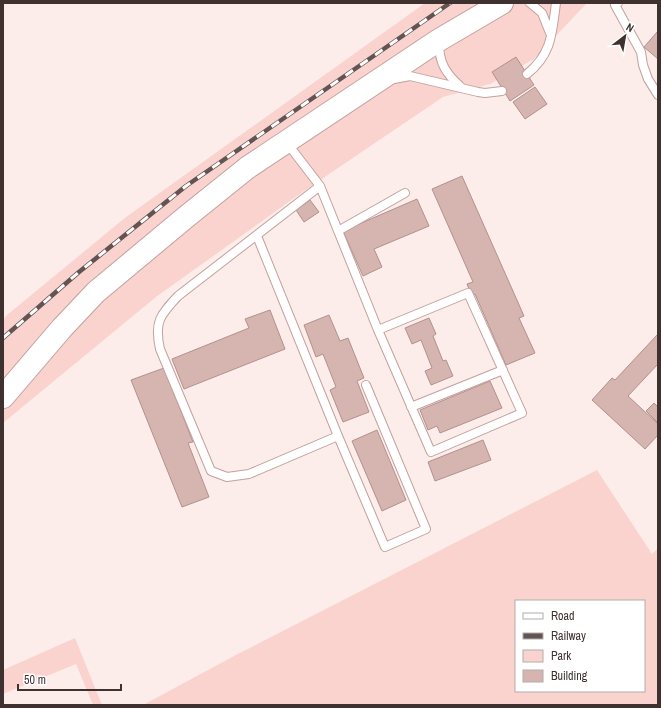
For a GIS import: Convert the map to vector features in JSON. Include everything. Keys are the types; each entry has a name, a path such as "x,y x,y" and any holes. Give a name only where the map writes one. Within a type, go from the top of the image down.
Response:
{"main road":[{"path":"3,397 62,328 96,292 132,260 241,173 439,40 502,3"}],"lane":[{"path":"530,3 542,13 548,26 551,38"},
{"path":"527,74 543,59 551,38 556,3"},
{"path":"618,3 615,5 641,52 643,65 648,79 658,95"},
{"path":"439,40 441,64 446,73 463,89"},
{"path":"374,84 410,76 485,93 502,90"},
{"path":"286,142 320,186 378,330 430,452 522,413 468,293 378,330"},
{"path":"320,186 178,296 163,312 156,332 160,349 211,471 228,477 249,474 338,436"},
{"path":"338,231 405,193"},
{"path":"257,236 338,436 385,547 426,529 366,385"},
{"path":"411,407 502,370"}],"green space":[{"path":"425,3 587,3 534,59 490,84 443,97 304,191 156,297 3,423 3,320 7,315 126,217"},
{"path":"597,470 652,554 658,548 658,705 143,705 234,656"},
{"path":"75,638 102,705 93,705 76,664 3,694 3,670"}],"building":[{"path":"658,31 658,59 644,47"},
{"path":"516,57 534,85 510,101 492,72"},
{"path":"535,87 547,104 525,119 513,102"},
{"path":"462,176 524,316 519,318 535,353 506,365 475,294 472,296 467,284 473,282 432,189"},
{"path":"417,199 429,226 374,249 382,267 363,276 343,231"},
{"path":"310,200 319,212 304,222 296,210"},
{"path":"270,310 285,349 184,389 172,359 249,328 245,319"},
{"path":"329,315 340,341 348,338 364,378 357,381 369,412 343,422 330,390 336,387 323,354 316,357 304,325"},
{"path":"429,318 436,334 433,336 443,361 446,360 453,376 431,385 425,371 432,368 421,340 412,344 405,328"},
{"path":"658,334 658,364 628,396 658,424 658,435 645,449 592,400 612,378 615,380"},
{"path":"164,368 193,442 188,443 209,497 182,507 131,380"},
{"path":"490,381 502,408 440,433 437,426 428,430 420,410"},
{"path":"654,403 658,407 658,423 646,411"},
{"path":"377,430 406,500 382,511 352,441"},
{"path":"483,440 491,460 435,481 428,462"}],"railway":[{"path":"3,338 79,272 186,186 450,3"}]}
